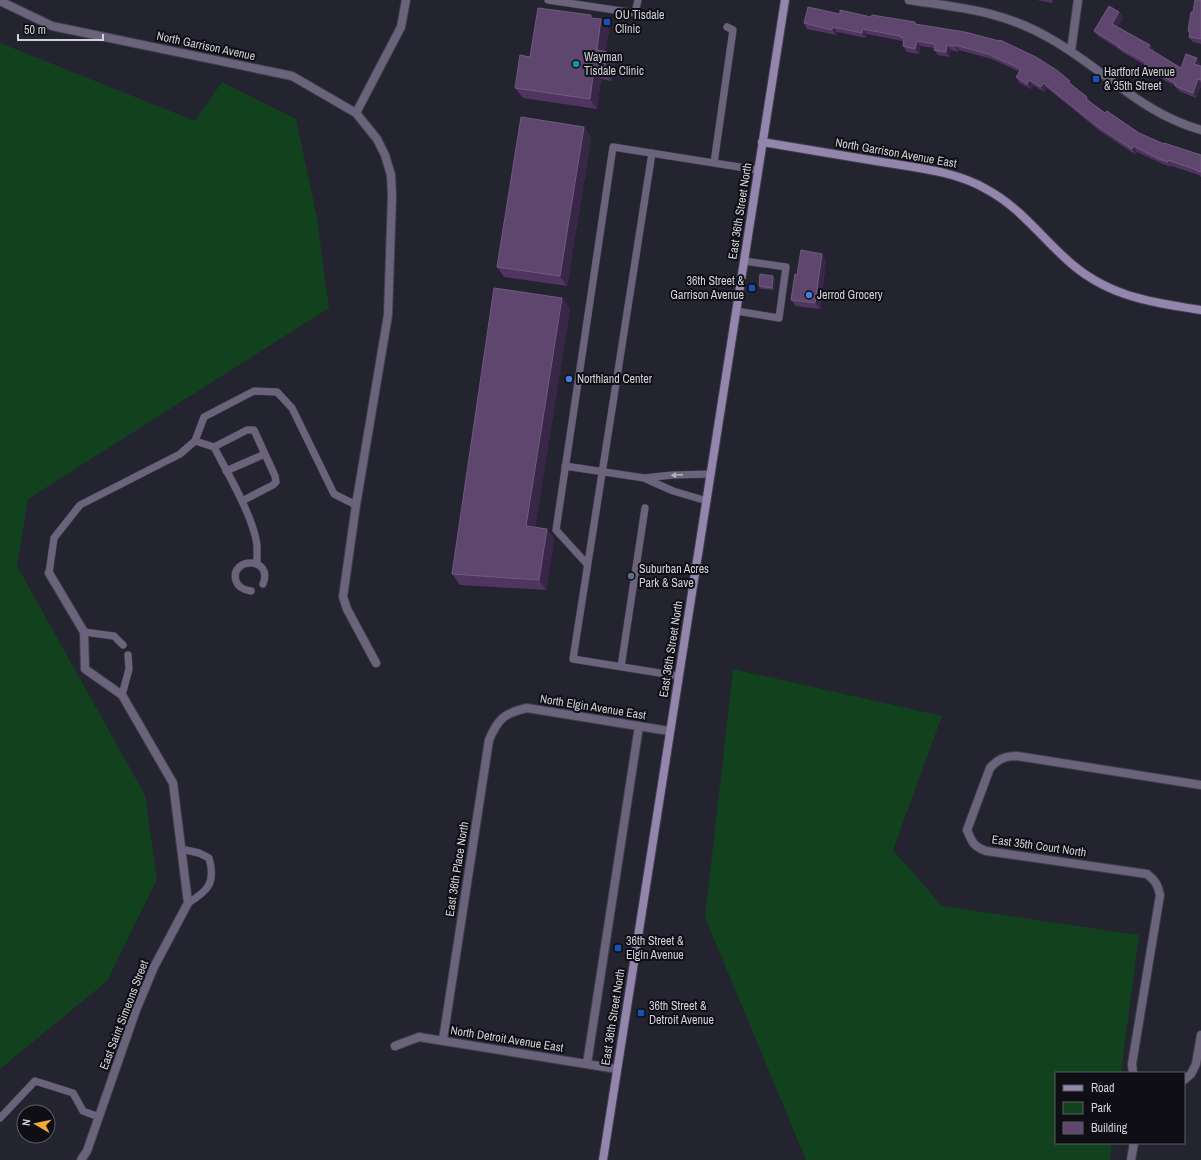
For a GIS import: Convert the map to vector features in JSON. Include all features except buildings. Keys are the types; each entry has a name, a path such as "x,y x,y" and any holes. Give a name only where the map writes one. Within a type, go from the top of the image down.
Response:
{"main road":[{"name":"East 36th Street North","path":"603,1160 669,731 707,501 785,0"},
{"name":"North Garrison Avenue East","path":"762,142 922,168 957,176 986,188 1011,205 1066,260 1091,278 1116,291 1136,298 1201,310"}],"street":[{"path":"376,663 347,609 343,596 356,505 388,315 392,196 391,175 385,155 376,139 356,113 401,27 406,0"},
{"path":"909,0 979,10 1007,18 1033,29 1071,51 1151,109 1180,123 1201,130"},
{"path":"1071,51 1078,0"},
{"name":"North Garrison Avenue","path":"0,1 52,26 292,76 356,113"},
{"path":"50,573 84,632 85,669 122,695 173,784 188,903"},
{"name":"North Elgin Avenue East","path":"514,711 527,708 669,731"},
{"name":"East 36th Place North","path":"443,1040 489,740 495,726 503,717 514,711"},
{"name":"East 36th Street North","path":"587,1064 639,726"},
{"name":"East 35th Court North","path":"1133,1072 1132,1064 1160,895 1158,886 1154,880 1147,874 986,851 977,847 971,841 967,830 990,768 997,761 1006,756 1017,756 1201,785"},
{"name":"East Saint Simeons Street","path":"81,1160 87,1151 136,1010 151,975 188,903"},
{"path":"1185,1079 1191,1074 1196,1064 1201,1035"},
{"name":"North Detroit Avenue East","path":"395,1046 419,1037 617,1069"},
{"path":"1131,1160 1134,1144"},
{"name":"East Saint Simeons Street","path":"87,1151 87,1160"}],"lane":[{"path":"548,0 635,12 638,0"},
{"path":"714,163 733,30 727,27"},
{"path":"587,564 556,530 614,148 758,170"},
{"path":"652,153 573,659 678,676"},
{"path":"736,311 778,318 786,267 744,261"},
{"path":"50,573 54,538 80,505 180,454 195,441 204,417 254,391 277,392 292,408 334,494 356,505"},
{"path":"195,441 214,447 247,430 254,430 276,476 276,482 242,501"},
{"path":"214,447 242,501 252,527 257,545 257,564"},
{"path":"226,472 265,454"},
{"path":"565,466 644,478 673,475 711,474"},
{"path":"644,478 673,491 707,501"},
{"path":"621,667 645,508"},
{"path":"251,591 246,590 236,581 237,572 243,564 247,562 261,566 265,575 263,584"},
{"path":"84,632 114,636 123,645"},
{"path":"122,695 129,669 128,656"},
{"path":"181,850 199,853 209,858 212,870 210,882 201,895 188,903"},
{"path":"0,1118 35,1081 73,1092 83,1111 99,1117"}],"green space":[{"path":"0,43 195,121 222,82 296,119 317,218 329,308 28,499 17,566 145,795 157,880 107,981 0,1069"},
{"path":"733,669 942,716 893,850 942,906 1139,935 1121,1072 1055,1072 1055,1144 1112,1144 1110,1160 806,1160 705,917"}],"place":[{"name":"OU Tisdale Clinic","path":"607,22"},
{"name":"Wayman Tisdale Clinic","path":"576,64"},
{"name":"Hartford Avenue & 35th Street","path":"1096,79"},
{"name":"36th Street & Garrison Avenue","path":"752,288"},
{"name":"Jerrod Grocery","path":"809,295"},
{"name":"Northland Center","path":"569,379"},
{"name":"Suburban Acres Park & Save","path":"631,576"},
{"name":"36th Street & Elgin Avenue","path":"618,948"},
{"name":"36th Street & Detroit Avenue","path":"641,1013"}]}
